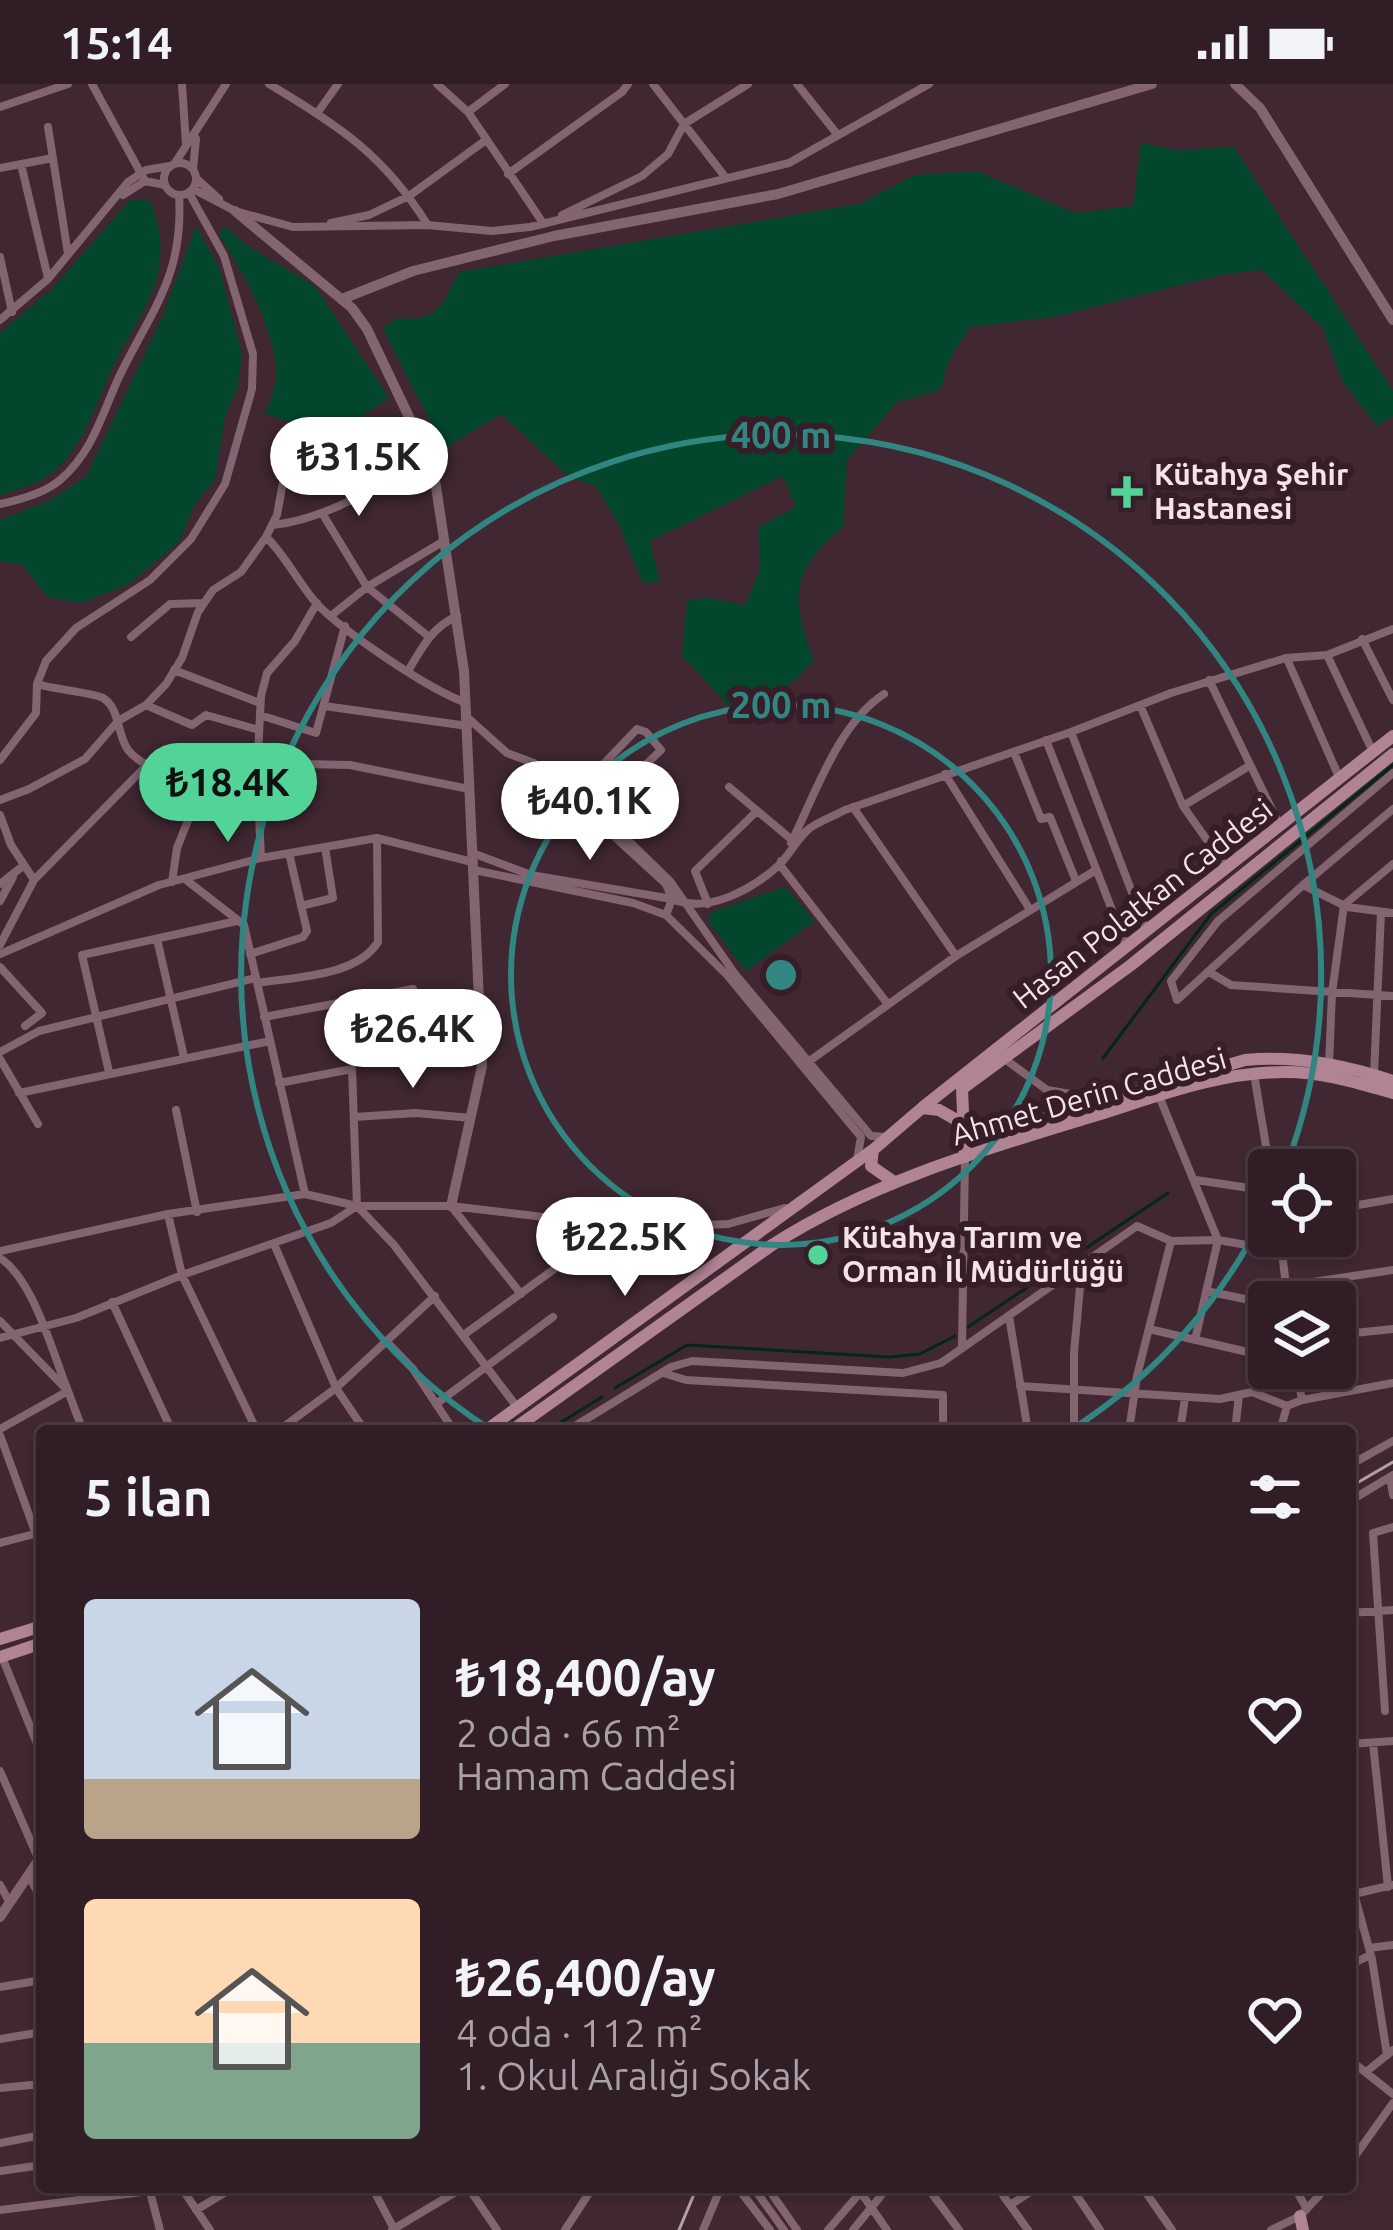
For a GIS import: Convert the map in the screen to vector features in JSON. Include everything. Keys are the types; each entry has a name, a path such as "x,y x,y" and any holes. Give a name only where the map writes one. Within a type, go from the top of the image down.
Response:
{"main road":[{"name":"Hasan Polatkan Caddesi","path":"922,1108 1393,736"},
{"name":"Hasan Polatkan Caddesi","path":"962,1124 962,1089 1131,965 1393,754"},
{"name":"Ahmet Derin Caddesi","path":"492,1425 874,1148 922,1108 939,1110 985,1136 1245,1060 1285,1056 1393,1081"},
{"name":"Ahmet Derin Caddesi","path":"528,1425 807,1222 894,1182 1215,1078 1325,1074 1393,1093"},
{"path":"962,1124 965,1157"},
{"path":"874,1148 871,1166 894,1182"},
{"path":"0,1639 36,1628"},
{"path":"1,1656 36,1645"}],"street":[{"path":"0,107 68,84"},
{"path":"95,84 143,176 165,185 190,185 235,211 342,299 367,329 430,460 446,540 468,722 482,1066 451,1206"},
{"path":"182,84 186,147"},
{"path":"165,185 165,175 226,84"},
{"path":"269,84 374,154 427,225"},
{"path":"318,113 338,84"},
{"path":"437,84 468,112 541,224"},
{"path":"468,112 505,84"},
{"path":"508,174 628,84"},
{"path":"653,84 726,178"},
{"path":"541,224 642,176 668,154 684,124 748,84"},
{"path":"797,84 837,134"},
{"path":"235,211 293,227 427,225 492,231 541,224 789,163 928,84"},
{"path":"342,299 413,271 554,236 778,194 1152,84"},
{"path":"1235,84 1260,108 1393,320"},
{"path":"48,127 68,256"},
{"path":"0,504 58,482 97,436 118,380 160,305 170,277 198,131"},
{"path":"320,227 370,215 409,196 486,140"},
{"path":"0,168 53,158"},
{"path":"0,320 48,280 112,203 143,176 185,163 190,185 224,256 253,355 252,389 225,484 191,539 150,580 76,628 46,662 37,684 36,713 0,760"},
{"path":"21,164 48,280"},
{"path":"0,257 12,312"},
{"path":"0,800 85,759 118,722 146,706 174,670 205,602 241,572 266,537 286,466 295,455 410,419"},
{"path":"272,525 322,512 430,460"},
{"path":"322,512 368,587 428,636"},
{"path":"266,537 332,616 433,690 466,703"},
{"path":"332,616 368,587 446,540"},
{"path":"131,637 170,604 205,602"},
{"path":"261,858 260,703 267,673 295,641 317,603"},
{"path":"408,671 428,636 457,616"},
{"path":"260,715 316,733 345,626"},
{"path":"473,862 689,906 708,904 780,865 811,827 854,807 1209,680 1286,658 1327,655 1393,629"},
{"path":"1362,639 1393,700"},
{"path":"1327,655 1372,752"},
{"path":"1286,658 1340,778"},
{"path":"174,670 260,703"},
{"path":"1209,680 1280,826"},
{"path":"37,684 60,692 100,695 134,756 194,790 195,803 177,848 172,882"},
{"path":"780,865 837,751 867,705 884,694"},
{"path":"1140,705 1183,806 1227,868"},
{"path":"146,706 192,724 206,715 259,730"},
{"path":"324,706 468,722 507,753 534,764 670,881 735,974 871,1136 888,1137"},
{"path":"573,796 637,730 646,732 661,750 596,813"},
{"path":"1071,732 1148,932"},
{"path":"1046,740 1127,948"},
{"path":"1014,752 1041,819 1050,818 1076,881"},
{"path":"257,763 350,765 469,789"},
{"path":"0,945 34,880 148,764"},
{"path":"1183,806 1250,766"},
{"path":"1393,773 1218,921 1172,981 1178,1000 1393,809"},
{"path":"945,774 1029,908"},
{"path":"588,780 597,795 596,813 666,884 672,899 666,915"},
{"path":"729,788 792,840"},
{"path":"854,807 956,956"},
{"path":"708,904 695,872 757,811"},
{"path":"0,815 10,845 34,880"},
{"path":"0,954 172,882 261,858 376,838 666,915 688,933 861,1137 857,1160"},
{"path":"38,1124 0,1056 39,1031 171,998 328,972 373,951 379,942 376,838"},
{"path":"302,906 333,898 325,847"},
{"path":"250,954 307,932 289,854"},
{"path":"1329,1065 1332,993 1344,905 1393,864"},
{"path":"780,865 886,1003"},
{"path":"0,884 24,866"},
{"path":"808,1062 956,956 1096,870"},
{"path":"0,902 13,877"},
{"path":"185,878 244,925 304,1195"},
{"path":"1303,885 1344,905 1393,914"},
{"path":"1374,1075 1381,912"},
{"path":"109,1072 82,956 238,921"},
{"path":"688,933 698,921"},
{"path":"157,939 184,1057"},
{"path":"0,967 42,1012 25,1026"},
{"path":"1209,972 1231,985 1393,996"},
{"path":"264,1017 412,989 413,1013"},
{"path":"19,1093 270,1041"},
{"path":"1002,1057 1047,1090 1107,1100"},
{"path":"279,1083 352,1069 357,1206 435,1296 518,1407"},
{"path":"1254,1074 1266,1149"},
{"path":"1159,1096 1218,1240 1195,1340"},
{"path":"176,1110 197,1212"},
{"path":"354,1117 416,1113 471,1118"},
{"path":"962,1348 965,1157"},
{"path":"1196,1180 1248,1188"},
{"path":"0,1254 168,1214 304,1195 357,1206 451,1206 614,1226 728,1224 795,1205"},
{"path":"1356,1205 1393,1199"},
{"path":"0,1338 76,1318 332,1223 357,1206"},
{"path":"451,1206 521,1294"},
{"path":"168,1214 182,1275 254,1425"},
{"path":"465,1334 614,1226"},
{"path":"577,1425 662,1372 692,1360 902,1372 940,1363 1137,1226 1171,1241 1248,1245"},
{"path":"1130,1425 1171,1241"},
{"path":"274,1244 336,1388 361,1425"},
{"path":"0,1254 27,1290 81,1425"},
{"path":"1074,1425 1082,1264"},
{"path":"1319,1281 1393,1270"},
{"path":"1206,1291 1248,1300"},
{"path":"286,1425 336,1388 435,1296"},
{"path":"112,1302 169,1425"},
{"path":"1009,1316 1027,1425"},
{"path":"436,1404 553,1317"},
{"path":"0,1321 68,1391"},
{"path":"1149,1329 1248,1352"},
{"path":"1356,1333 1393,1329"},
{"path":"386,1341 413,1370 450,1425"},
{"path":"662,1372 686,1380 943,1395 943,1425"},
{"path":"1020,1386 1220,1400 1252,1392 1287,1406 1393,1383"},
{"path":"1300,1389 1302,1400"},
{"path":"36,1525 0,1432 68,1391"},
{"path":"1236,1425 1239,1395"},
{"path":"1181,1425 1185,1398"},
{"path":"1282,1425 1287,1406"},
{"path":"1356,1461 1393,1441"},
{"path":"1356,1497 1391,1476 1393,1495"},
{"path":"1385,1711 1373,1533 1393,1527"},
{"path":"0,1543 36,1534"},
{"path":"1356,1613 1393,1610"},
{"path":"1,1656 36,1741"},
{"path":"1356,1744 1393,1742"},
{"path":"1356,1894 1390,1886 1373,1743"},
{"path":"0,1771 36,1848"},
{"path":"0,1917 36,1863"},
{"path":"28,1875 36,1890"},
{"path":"0,1885 10,1903"},
{"path":"1356,1920 1370,1951 1390,2052 1366,2072"},
{"path":"1356,1961 1370,1951 1393,1946"},
{"path":"0,1987 36,1981"},
{"path":"0,2038 36,2033"},
{"path":"1356,2064 1393,2094"},
{"path":"0,2088 36,2085"},
{"path":"1356,2155 1393,2103"},
{"path":"0,2143 36,2135"},
{"path":"0,2171 36,2166"},
{"path":"0,2210 121,2193"},
{"path":"150,2193 160,2230"},
{"path":"185,2193 210,2230"},
{"path":"196,2210 224,2193"},
{"path":"377,2193 393,2229 456,2193"},
{"path":"470,2193 497,2230"},
{"path":"565,2230 589,2193"},
{"path":"703,2230 723,2193"},
{"path":"742,2193 770,2230"},
{"path":"757,2193 784,2230"},
{"path":"771,2193 797,2230"},
{"path":"828,2230 858,2193"},
{"path":"863,2193 887,2230"},
{"path":"854,2230 883,2193"},
{"path":"931,2193 958,2230"},
{"path":"1001,2193 1028,2230"},
{"path":"1010,2206 1029,2193"},
{"path":"1075,2193 1100,2230"},
{"path":"1146,2193 1172,2230"},
{"path":"1271,2230 1304,2218 1323,2193"}],"green space":[{"path":"1141,143 1178,150 1234,147 1393,391 1393,416 1377,426 1342,381 1323,328 1262,270 1220,275 1055,317 970,327 949,361 941,389 896,403 847,460 843,527 812,558 800,588 801,621 814,661 765,708 736,713 682,656 687,600 709,598 745,605 760,570 758,527 796,507 783,476 650,541 660,583 642,582 619,524 596,486 569,477 501,414 444,449 383,329 397,318 421,317 437,309 459,272 859,204 915,175 977,171 1075,213 1133,206"},
{"path":"130,200 150,200 158,226 159,269 146,307 68,456 47,477 0,495 0,333 52,289"},
{"path":"196,226 219,267 242,355 215,480 195,504 179,542 129,584 81,603 48,597 22,565 0,561 0,520 51,500 86,477 162,318"},
{"path":"224,226 315,286 389,398 356,419 330,428 265,414 276,377 275,360 248,284 219,235"},
{"path":"785,887 815,921 746,971 708,917"}],"waterway":[{"path":"1103,1058 1211,914 1393,765"},
{"path":"968,1327 1168,1193"},
{"path":"615,1388 687,1345 889,1357 920,1354 955,1336"},
{"path":"557,1425 602,1397"}],"railway":[{"path":"1356,1484 1393,1462"},
{"path":"679,2230 694,2193"}],"place":[{"name":"Kütahya Şehir Hastanesi","path":"1127,492"},
{"name":"Kütahya Tarım ve Orman İl Müdürlüğü","path":"818,1255"}]}
